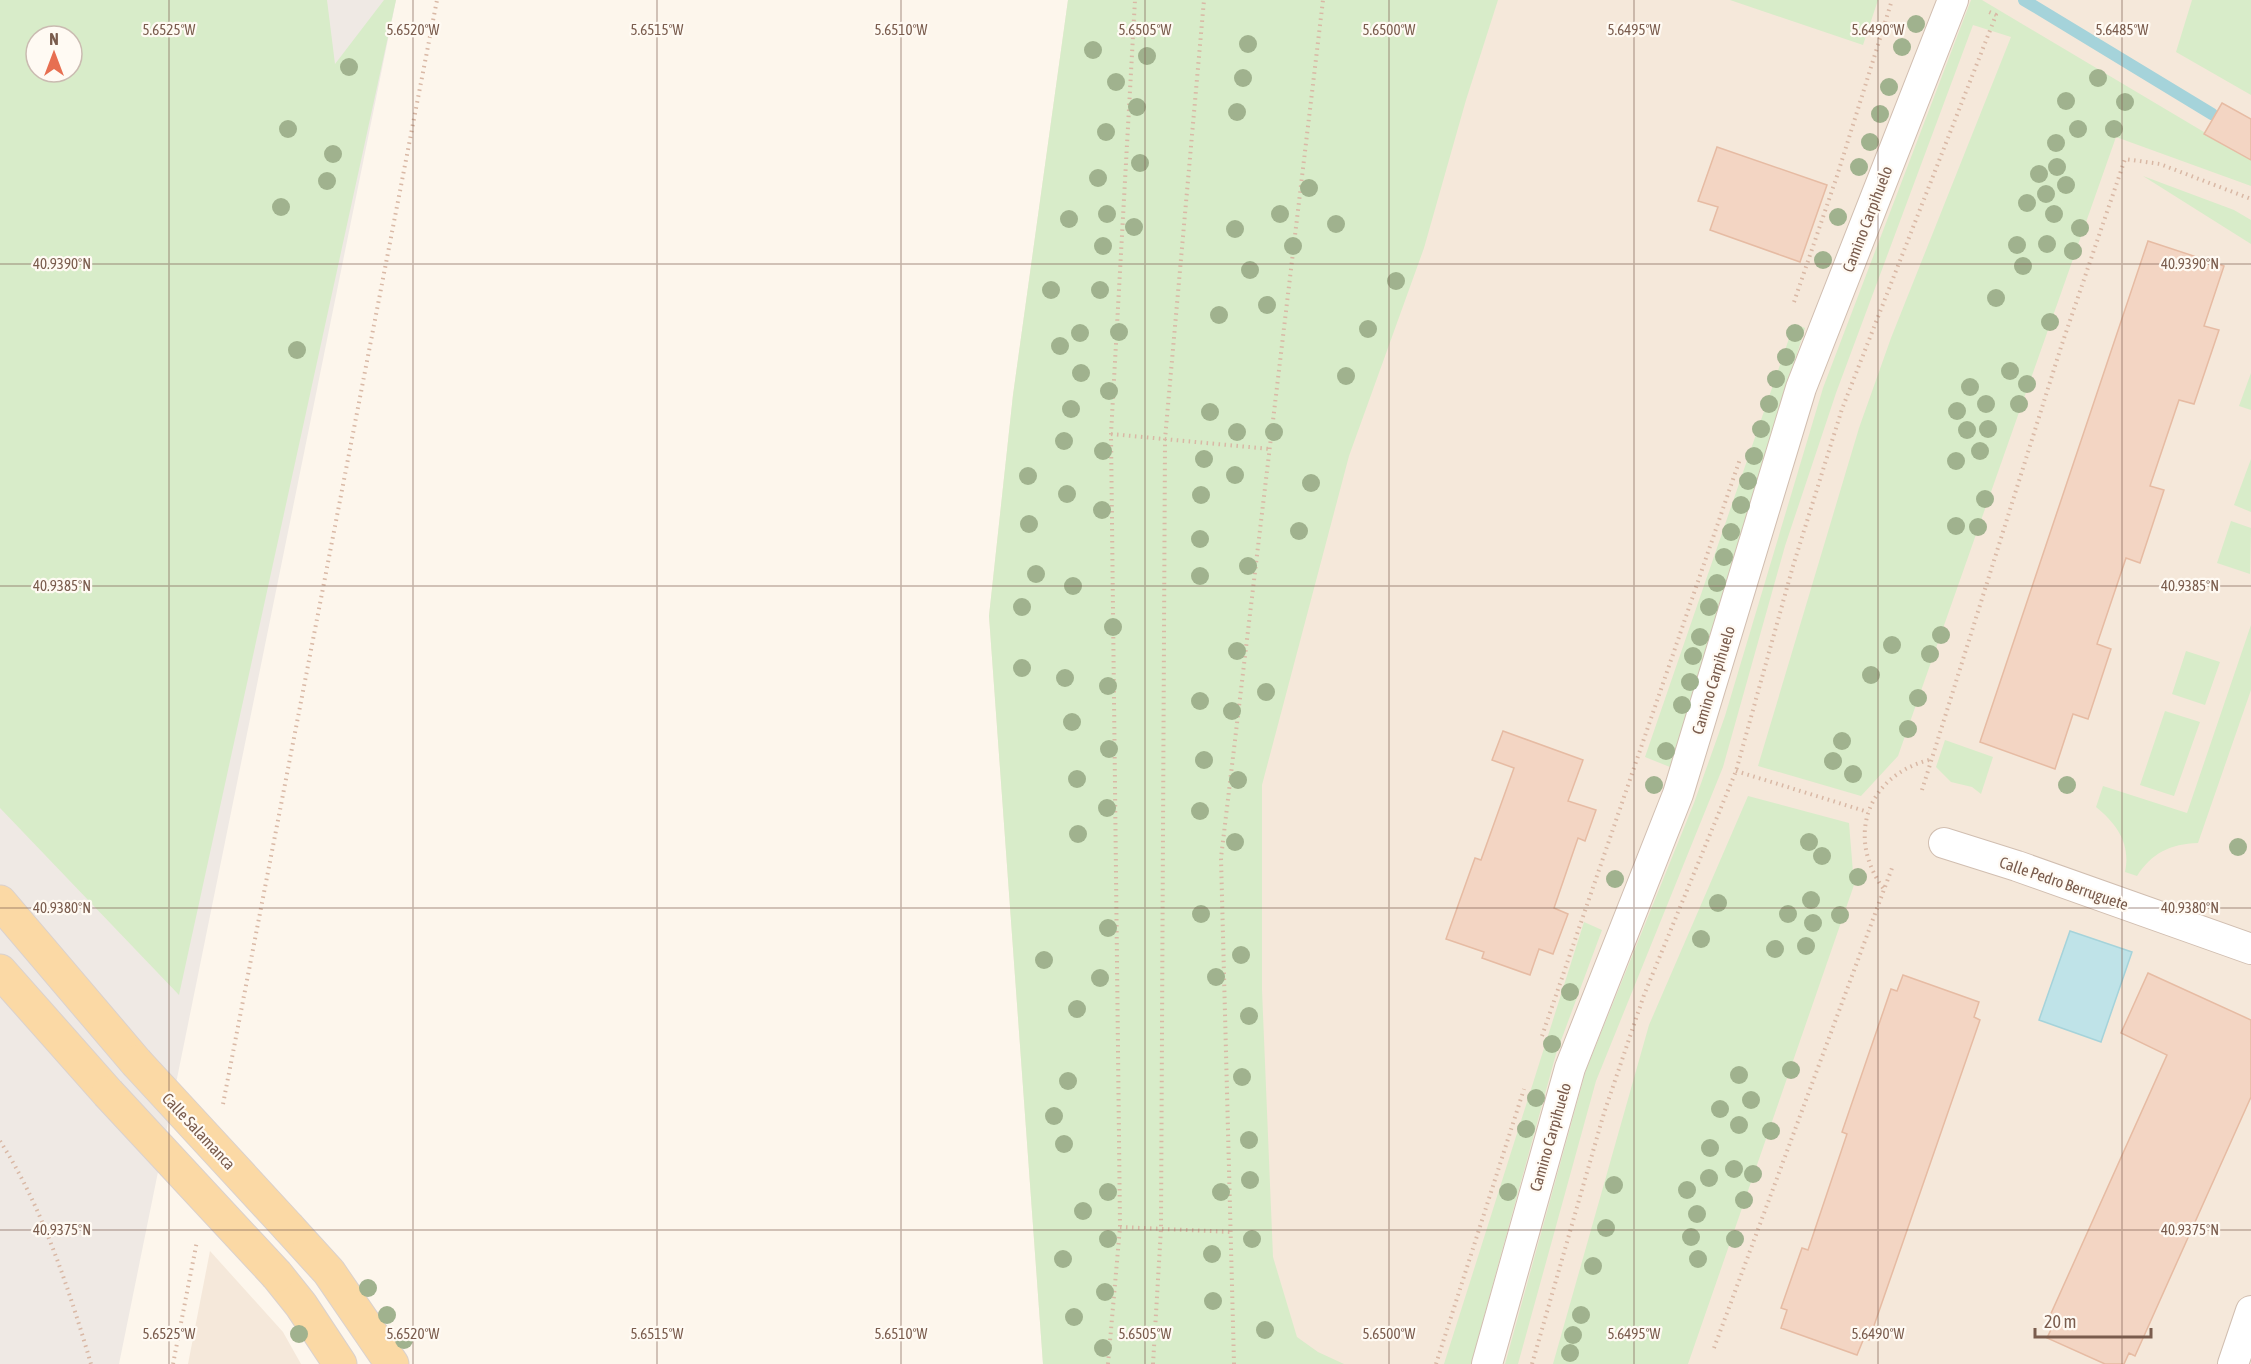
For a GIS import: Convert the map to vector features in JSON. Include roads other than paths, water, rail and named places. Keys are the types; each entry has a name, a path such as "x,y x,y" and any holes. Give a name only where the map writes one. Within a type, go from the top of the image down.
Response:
{"main road":[{"name":"Calle Salamanca","path":"0,902 136,1062 329,1272 392,1364"},
{"path":"0,971 108,1093 277,1275 301,1305 340,1364"}],"street":[{"name":"Camino Carpihuelo","path":"1487,1364 1570,1068 1678,794 1801,388 1966,3"},
{"name":"Calle Pedro Berruguete","path":"1944,843 2017,866 2251,949"},
{"path":"2233,1364 2251,1311"}],"water":[{"path":"2070,931 2132,952 2101,1042 2039,1020"}],"waterway":[{"path":"2024,0 2212,114"}]}
